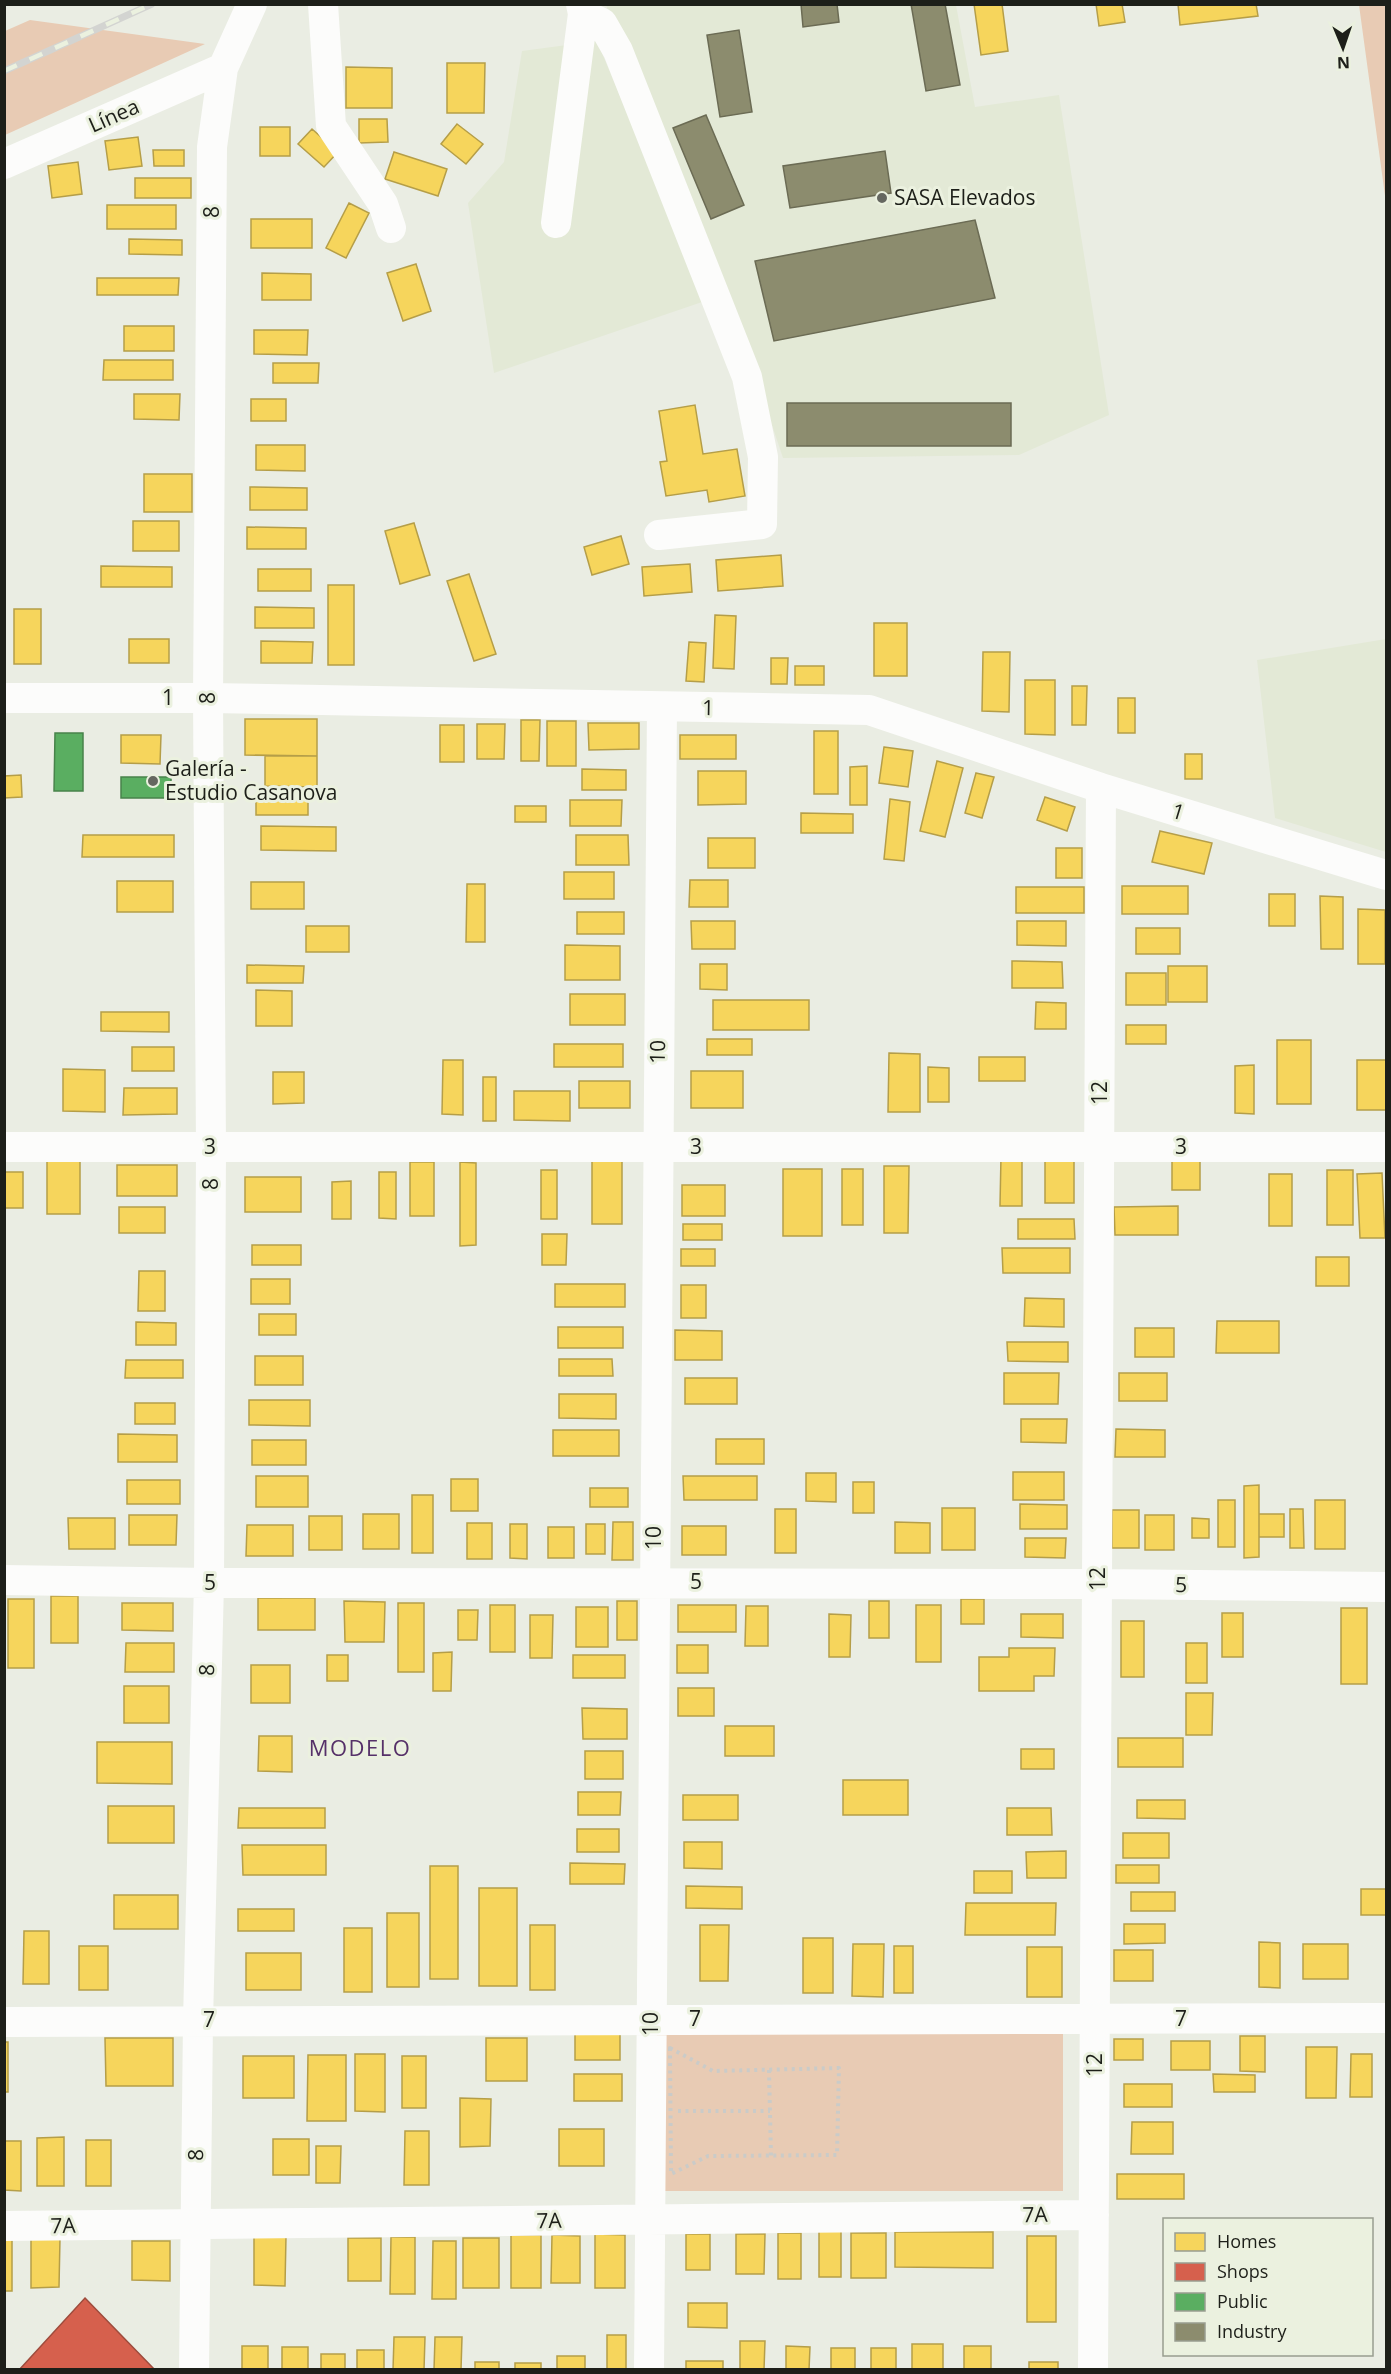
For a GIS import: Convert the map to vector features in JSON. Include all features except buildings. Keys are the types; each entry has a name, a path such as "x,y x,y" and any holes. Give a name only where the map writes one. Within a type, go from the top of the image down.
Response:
{"street":[{"name":"8","path":"194,2370 198,2020 209,1583 211,1147 208,698 212,147 223,68 252,4"},
{"path":"323,4 331,126 383,204 391,228"},
{"path":"556,223 582,9 602,23 618,51 747,377 763,457 762,524 659,536"},
{"name":"Línea","path":"4,164 223,68"},
{"name":"1","path":"4,698 208,698 869,710 1101,788 1386,875"},
{"name":"10","path":"649,2370 662,707"},
{"name":"12","path":"1093,2370 1101,788"},
{"name":"3","path":"4,1147 1386,1147"},
{"name":"5","path":"4,1580 209,1583 654,1582 1386,1587"},
{"name":"7","path":"4,2022 1386,2018"},
{"name":"7A","path":"4,2226 1094,2215"}],"path":[{"path":"670,2048 713,2071 839,2068 837,2155 708,2156 671,2174 670,2111 670,2048"},
{"path":"769,2070 771,2156"},
{"path":"670,2111 770,2111"}],"shaded area":[{"name":"SASA Elevados","path":"606,5 956,5 975,107 1059,95 1109,415 1019,455 783,458 726,288"},
{"path":"1359,5 1386,5 1386,203"},
{"path":"30,20 205,44 5,135 5,31"},
{"path":"597,41 705,301 494,373 468,203 504,162 522,51"},
{"path":"1386,639 1386,852 1275,818 1257,660"},
{"path":"657,2031 1063,2031 1063,2191 658,2191"}],"railway":[{"path":"4,71 152,4"}],"place":[{"name":"SASA Elevados","path":"882,198"},
{"name":"Galería - Estudio Casanova","path":"153,781"}],"district":[{"name":"MODELO","path":"360,1748"}]}
